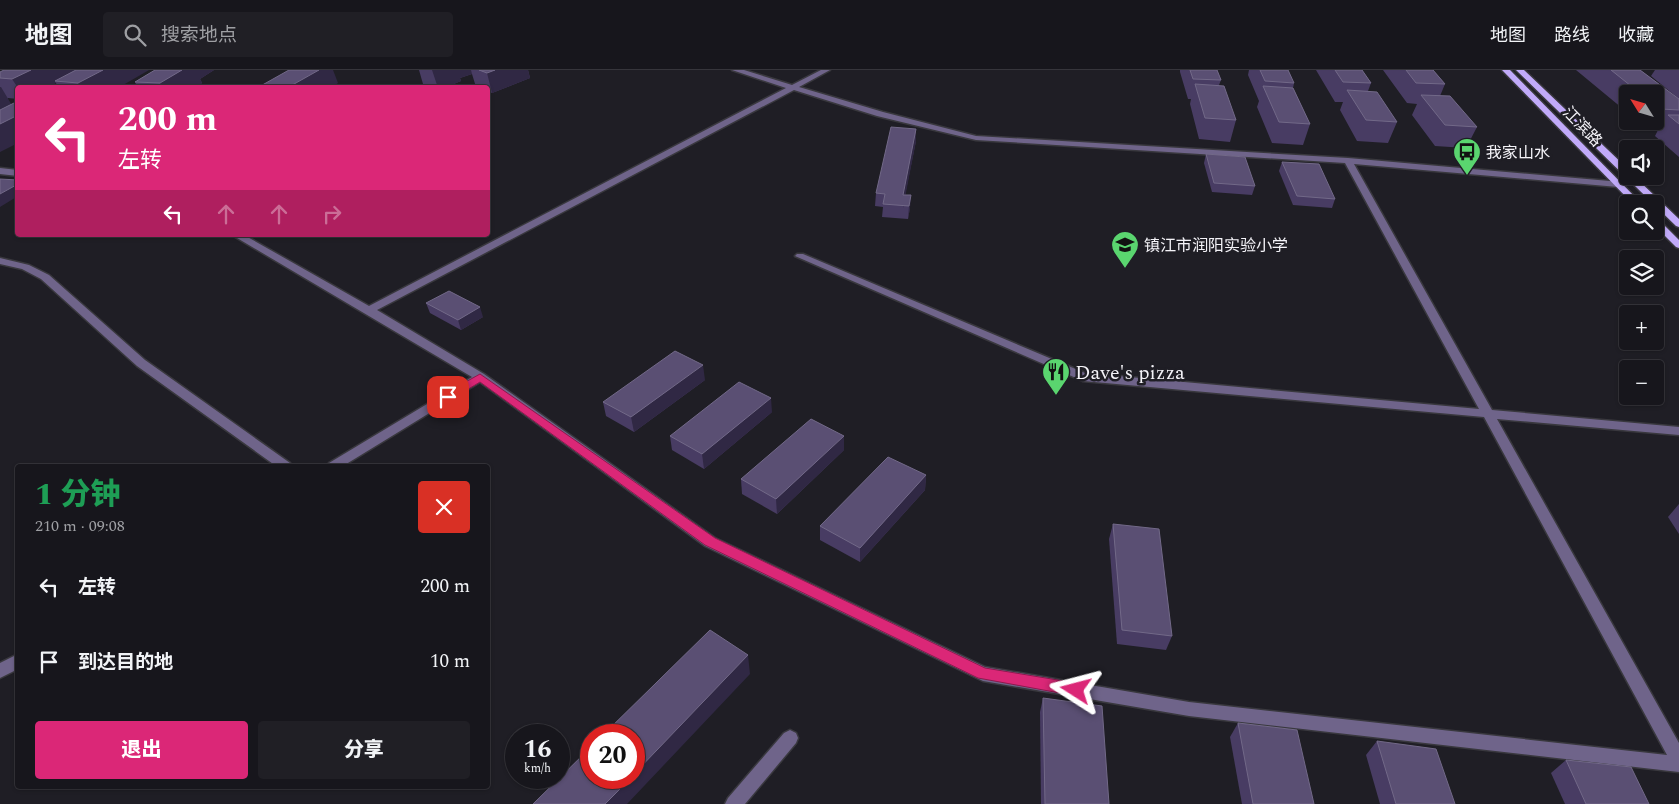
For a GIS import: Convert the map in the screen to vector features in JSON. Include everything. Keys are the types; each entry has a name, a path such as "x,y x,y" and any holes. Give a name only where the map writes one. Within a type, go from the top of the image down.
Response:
{"main road":[{"name":"江滨路","path":"1506,70 1629,195"},
{"name":"江滨路","path":"1520,70 1619,166"},
{"name":"江滨路","path":"1638,185 1679,224"},
{"path":"1664,230 1679,245"}],"street":[{"path":"736,70 880,114 976,138 1195,154 1348,161 1618,184"},
{"path":"369,310 826,70"},
{"path":"1348,161 1679,759"},
{"path":"0,171 15,173"},
{"path":"241,237 369,310 480,377 710,542 983,674 1188,709 1679,764"},
{"path":"800,256 1083,377 1679,431"},
{"path":"0,261 25,267 45,277 141,363 282,464"},
{"path":"337,464 480,377"},
{"path":"0,672 15,663"},
{"path":"734,804 790,738"}],"building":[{"path":"4,70 31,70 12,79 0,78 0,72"},
{"path":"76,70 103,70 78,83 55,81"},
{"path":"155,70 182,70 160,83 135,82"},
{"path":"289,70 319,70 292,85 262,85"},
{"path":"479,70 495,70 487,73"},
{"path":"1190,70 1217,70 1221,80 1193,79"},
{"path":"1260,70 1288,70 1294,83 1265,81"},
{"path":"1335,70 1362,70 1371,83 1343,82"},
{"path":"1406,70 1433,70 1445,84 1416,83"},
{"path":"1611,70 1640,70 1660,85 1630,85"},
{"path":"1195,84 1224,86 1236,120 1205,118"},
{"path":"1263,86 1293,88 1310,124 1279,122"},
{"path":"1664,88 1679,99 1679,110 1664,109"},
{"path":"1347,90 1377,92 1397,122 1366,120"},
{"path":"1421,95 1450,96 1477,127 1445,125"},
{"path":"15,102 15,116 0,124 0,110"},
{"path":"1668,115 1679,115 1679,124"},
{"path":"891,127 916,129 903,195 911,195 909,206 883,204 885,194 876,193"},
{"path":"1206,154 1245,157 1255,186 1214,183"},
{"path":"1282,162 1319,164 1335,199 1297,196"},
{"path":"0,179 15,180 15,186 0,194"},
{"path":"449,291 480,307 458,320 426,303"},
{"path":"675,351 703,365 631,417 603,402"},
{"path":"739,382 771,398 702,454 670,436"},
{"path":"811,419 844,436 776,499 741,479"},
{"path":"888,457 926,475 860,548 820,526"},
{"path":"1113,524 1159,529 1172,636 1122,630"},
{"path":"710,630 748,655 645,763 645,724 614,724"},
{"path":"1043,698 1102,706 1109,804 1045,804"},
{"path":"1238,723 1297,730 1314,804 1253,804"},
{"path":"1377,741 1436,749 1455,804 1396,804"},
{"path":"580,758 580,789 620,789 605,804 533,804 548,789 570,789 570,768"},
{"path":"1566,760 1631,767 1649,804 1586,804"}],"place":[{"name":"我家山水","path":"1467,176"},
{"name":"镇江市润阳实验小学","path":"1125,269"},
{"name":"Dave's pizza","path":"1056,396"}],"route":[{"path":"448,397 480,377 710,542 983,674 1076,690"}]}
